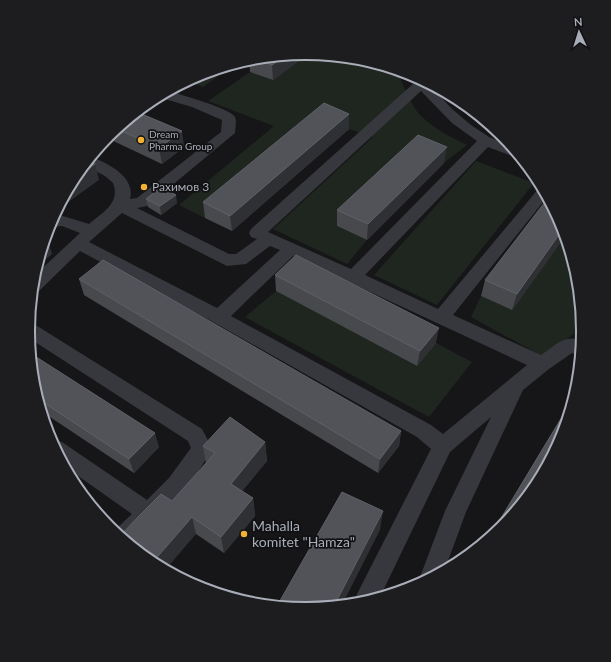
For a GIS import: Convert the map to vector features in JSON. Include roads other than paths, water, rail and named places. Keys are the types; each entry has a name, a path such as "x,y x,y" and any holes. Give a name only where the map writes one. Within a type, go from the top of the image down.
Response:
{"street":[{"path":"415,84 257,233 542,364"},
{"path":"426,88 471,132 504,148"},
{"path":"120,206 142,202 228,133 229,118 214,110 171,96"},
{"path":"447,110 454,105"},
{"path":"353,277 486,140"},
{"path":"40,281 84,237 120,206 123,198 121,182 116,176 93,164"},
{"path":"441,318 540,196"},
{"path":"120,206 227,260 240,260 270,238"},
{"path":"58,221 63,221 84,237 219,317 424,431 443,446"},
{"path":"219,317 292,248"},
{"path":"35,334 195,435 202,448 192,466 127,534"},
{"path":"369,594 443,446 542,364 572,344 575,346"},
{"path":"434,569 456,510 517,385"},
{"path":"65,455 148,513"}],"place":[{"name":"Dream Pharma Group","path":"141,140"},
{"name":"Рахимов 3","path":"144,187"},
{"name":"Mahalla komitet \"Hamza\"","path":"244,534"}]}
